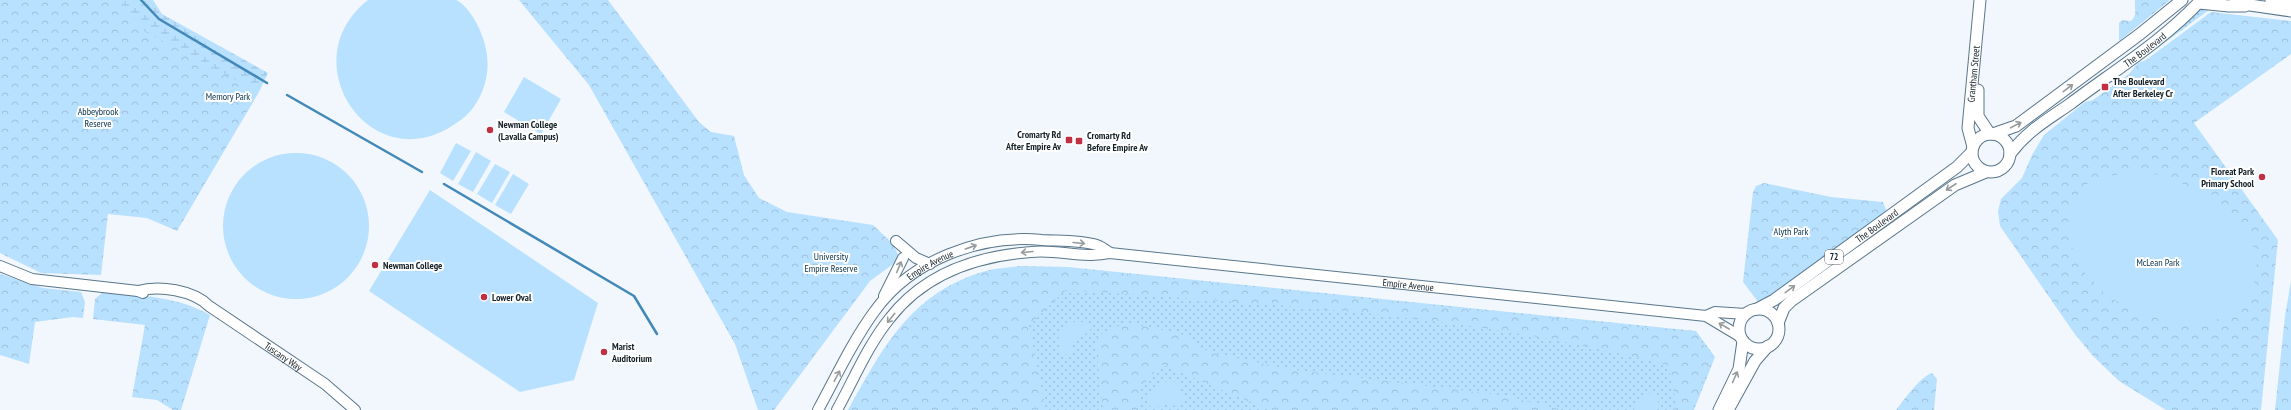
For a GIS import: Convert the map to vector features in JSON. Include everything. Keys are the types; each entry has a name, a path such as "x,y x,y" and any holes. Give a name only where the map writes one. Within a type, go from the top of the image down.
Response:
{"main road":[{"name":"Grantham Street","path":"1972,150 1968,128 1980,0"},
{"name":"Grantham Street","path":"1987,0 1977,111 1980,120 1991,134"},
{"name":"The Boulevard","path":"1991,134 2016,126 2140,34 2182,0"},
{"path":"2235,0 2250,6"},
{"path":"2264,0 2291,4"},
{"path":"2200,1 2229,6 2250,6 2291,11"},
{"name":"The Boulevard","path":"2010,154 2028,132 2142,50 2200,1"},
{"name":"72","path":"1972,150 1979,138 1991,134"},
{"path":"1991,134 2007,143 2010,154"},
{"path":"1972,150 1975,165 1986,172"},
{"name":"The Boulevard","path":"1757,309 1774,300 1958,168 1972,150"},
{"name":"72","path":"1986,172 1995,172 2002,169 2008,162 2010,154"},
{"name":"The Boulevard","path":"1778,323 1784,308 1791,301 1955,185 1986,172"},
{"name":"Empire Avenue","path":"818,410 858,336 882,302 916,271 984,242 1013,239 1098,245 1110,253"},
{"path":"896,241 916,258 930,264"},
{"name":"Empire Avenue","path":"837,410 875,341 890,318 908,299 930,282 975,261 996,255 1035,251 1098,256 1110,253 1706,316 1742,339"},
{"path":"882,302 903,258"},
{"name":"Tuscany Way","path":"0,266 32,279 138,291 146,289 190,294 202,299 209,306 324,384 355,410"},
{"name":"72","path":"1746,314 1757,309"},
{"path":"1757,309 1772,314 1778,323"},
{"name":"Empire Avenue","path":"1706,316 1715,312 1746,314"},
{"path":"1719,410 1739,368 1742,339 1740,327 1746,314"},
{"name":"72","path":"1728,410 1755,361 1778,334 1778,323"},
{"path":"1742,339 1753,348 1768,346"}],"green space":[{"name":"Abbeybrook Reserve","path":"0,0 131,0 259,92 177,231 147,218 108,214 101,275 41,273 0,253"},
{"path":"120,0 153,0 162,14 268,73 259,92 142,30"},
{"path":"368,0 456,0 470,12 483,38 488,61 485,83 481,94 469,113 462,119 445,130 416,139 389,136 366,123 348,103 338,78 337,51 346,24"},
{"name":"University Empire Reserve","path":"519,0 608,0 699,122 711,132 734,136 744,175 759,198 787,212 873,225 893,244 900,259 870,281 774,410 758,410 735,344 589,85"},
{"path":"2135,0 2170,0 2119,41 2119,23 2122,20 2131,21 2133,19 2135,14"},
{"path":"2211,7 2148,55 2147,53 2200,8"},
{"name":"McLean Park","path":"2211,12 2291,21 2291,54 2194,123 2278,240 2261,410 2166,410 2119,381 2093,356 2074,333 2000,226 1998,211 2001,199 2022,178 2032,155 2044,135 2085,102 2093,100 2129,74 2138,63 2146,60"},
{"path":"524,77 561,99 541,134 504,112"},
{"path":"456,143 471,151 453,181 440,173"},
{"path":"476,152 491,161 473,192 458,184"},
{"path":"289,153 303,153 317,156 337,165 348,174 357,185 366,205 369,226 366,247 357,267 348,278 337,287 317,296 303,299 289,299 275,296 255,287 244,278 235,267 226,247 223,233 223,219 226,205 235,185 244,174 255,165 275,156"},
{"path":"495,164 510,172 492,203 477,194"},
{"path":"2140,171 2163,176 2190,187 2223,207 2246,228 2255,251 2258,274 2244,304 2229,315 2204,324 2171,322 2140,313 2107,296 2085,273 2069,241 2068,218 2081,188 2096,178"},
{"path":"513,174 529,184 511,214 495,205"},
{"name":"Alyth Park","path":"1764,183 1831,197 1883,202 1886,210 1885,214 1772,296 1759,303 1743,282 1753,192 1756,186"},
{"name":"Lower Oval","path":"430,190 598,303 574,380 520,392 369,291"},
{"path":"1019,266 1068,267 1696,331 1715,357 1694,410 848,410 887,344 902,325 919,308 938,293 960,280 990,270"},
{"path":"1019,267 1068,268 1695,333 1713,357 1692,410 1674,410 1676,403 1668,365 1594,348 1519,334 1369,314 1218,300 1066,290 1029,326 1046,410 849,410 874,365 888,344 902,325 919,308 938,294 960,281 990,271"},
{"path":"0,274 43,288 81,292 85,302 83,318 73,317 35,322 29,364 0,355"},
{"path":"2291,281 2291,410 2275,410 2285,316"},
{"path":"102,293 130,294 172,300 210,315 181,410 173,410 157,400 132,397 145,325 93,319 95,299"},
{"path":"1076,321 1087,323 1090,326 1090,331 1073,341 1073,353 1064,355 1060,352 1058,341 1060,329"},
{"path":"1125,323 1180,333 1209,352 1288,369 1508,396 1562,410 1269,410 1161,364 1139,390 1140,410 1103,410 1095,337"},
{"path":"1932,373 1937,379 1934,410 1896,410 1917,384 1927,375"},
{"path":"1168,380 1177,382 1183,395 1183,404 1179,406 1163,404 1153,409 1147,403 1147,396"},
{"path":"1655,391 1659,397 1657,410 1634,410 1639,399"}],"waterway":[{"path":"141,0 159,19 267,83"},
{"path":"287,95 422,172"},
{"path":"444,184 634,296 657,334"}],"place":[{"name":"The Boulevard After Berkeley Cr","path":"2105,87"},
{"name":"Newman College (Lavalla Campus)","path":"490,130"},
{"name":"Cromarty Rd After Empire Av","path":"1069,140"},
{"name":"Cromarty Rd Before Empire Av","path":"1079,141"},
{"name":"Floreat Park Primary School","path":"2262,177"},
{"name":"Newman College","path":"375,265"},
{"name":"Lower Oval","path":"484,297"},
{"name":"Marist Auditorium","path":"604,352"}],"park label":[{"name":"Memory Park","path":"228,96"}]}
